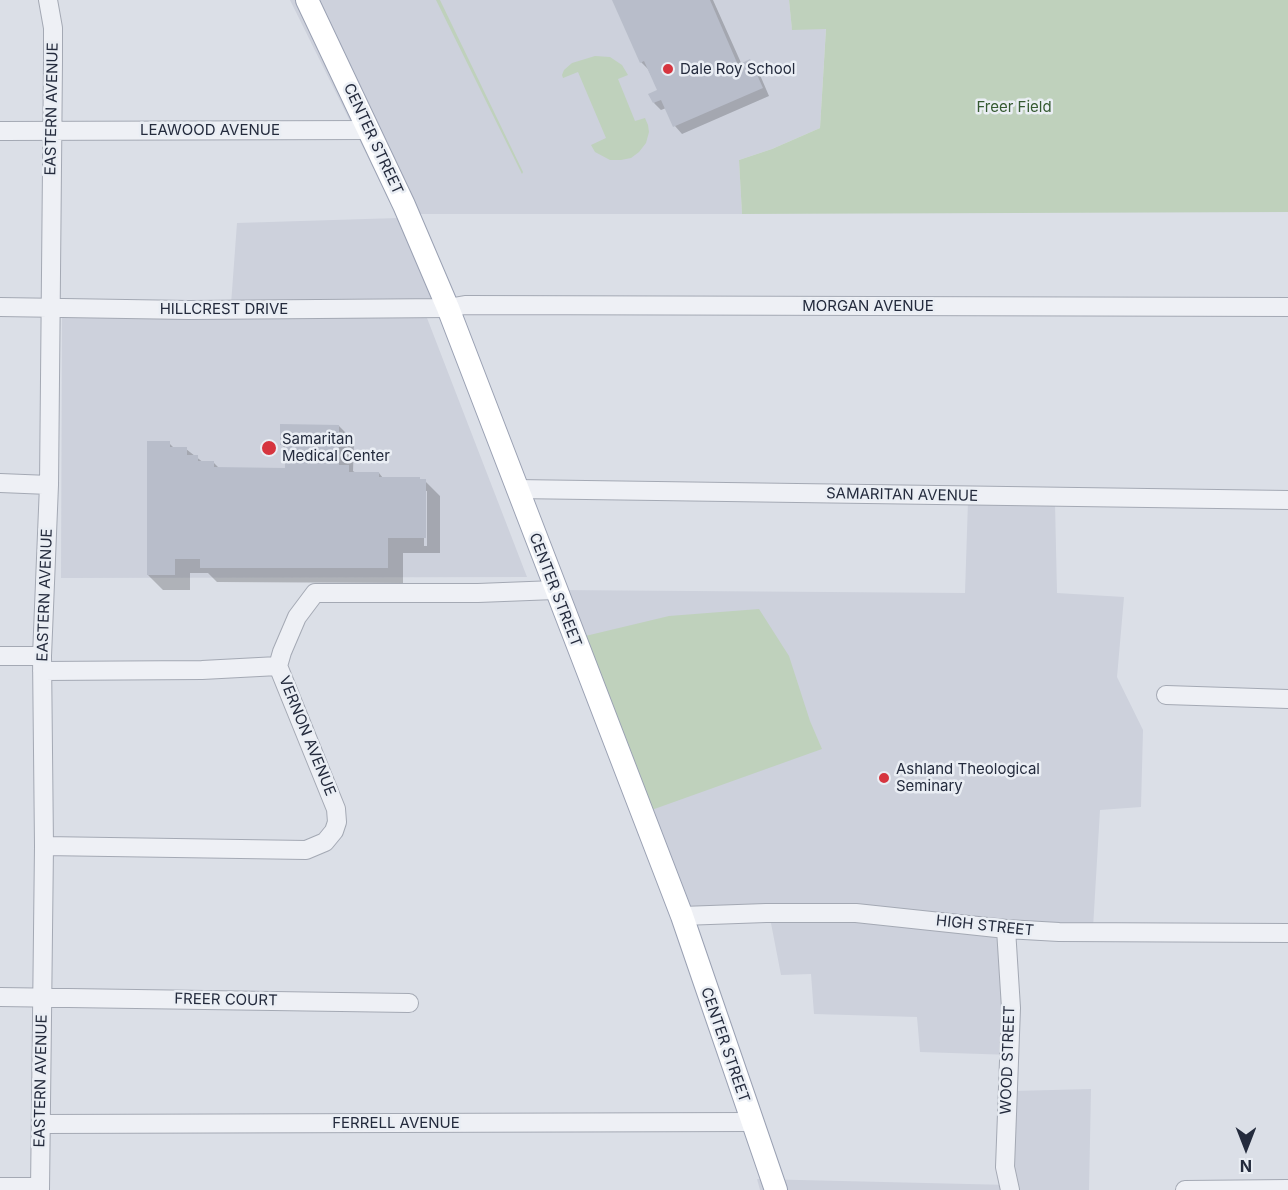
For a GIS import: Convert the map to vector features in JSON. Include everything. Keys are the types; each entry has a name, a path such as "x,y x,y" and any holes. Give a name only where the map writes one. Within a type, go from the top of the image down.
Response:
{"main road":[{"name":"CENTER STREET","path":"307,0 404,205 448,308 682,916 776,1190"}],"street":[{"name":"EASTERN AVENUE","path":"40,1189 44,846 42,663 49,485 52,28 48,0"},
{"name":"LEAWOOD AVENUE","path":"0,131 369,130"},
{"name":"MORGAN AVENUE","path":"448,308 465,305 1288,307"},
{"name":"HILLCREST DRIVE","path":"0,307 189,310 448,308"},
{"path":"0,483 49,485"},
{"name":"SAMARITAN AVENUE","path":"516,489 1288,500"},
{"name":"VERNON AVENUE","path":"44,846 306,850 325,842 334,831 337,822 336,809 278,666 297,617 315,593 478,593 555,590"},
{"path":"0,656 42,663 202,670 278,666"},
{"path":"1166,695 1288,699"},
{"name":"HIGH STREET","path":"682,916 856,913 1006,929 1059,932 1288,933"},
{"name":"WOOD STREET","path":"1006,929 1011,1008 1005,1167 1010,1190"},
{"name":"FREER COURT","path":"0,997 409,1003"},
{"name":"FERRELL AVENUE","path":"41,1124 751,1122"},
{"path":"0,1187 40,1189"},
{"path":"1185,1190 1288,1189"}],"shaded area":[{"path":"290,0 789,0 792,29 826,28 820,128 772,149 739,160 742,214 415,214 446,290 427,318 527,577 61,578 62,318 230,318 237,223 398,218"},
{"name":"Ashland Theological Seminary","path":"968,501 1055,503 1057,593 1124,597 1117,677 1143,730 1141,807 1100,810 1093,928 1012,929 1013,1055 920,1052 917,1017 814,1014 811,974 781,975 770,918 682,916 555,590 965,593"},
{"path":"1091,1089 1089,1190 760,1190 757,1179 1010,1185 1013,1091"}],"green space":[{"path":"436,0 440,0 522,174"},
{"name":"Freer Field","path":"789,0 1288,0 1288,212 742,214 739,160 772,149 820,128 826,29 792,30"},
{"path":"595,56 610,57 622,65 628,75 618,79 635,121 645,118 648,125 646,143 631,158 610,160 595,152 591,145 606,138 578,72 563,78 564,70 572,63"},
{"path":"759,609 789,656 810,721 822,749 646,812 577,638 669,616"}],"building":[{"name":"Dale Roy School","path":"612,0 710,0 738,65 750,59 763,88 673,127 661,100 653,103 648,94 657,90 644,61 640,63"},
{"path":"280,424 339,425 339,465 349,465 349,472 379,472 379,477 426,479 426,538 388,538 388,568 200,568 200,559 175,559 175,575 147,575 147,441 170,441 170,447 187,447 187,455 198,455 198,461 214,461 214,467 285,468 285,445 280,445"}],"place":[{"name":"Dale Roy School","path":"668,69"},
{"name":"Samaritan Medical Center","path":"269,448"},
{"name":"Ashland Theological Seminary","path":"884,778"}]}
